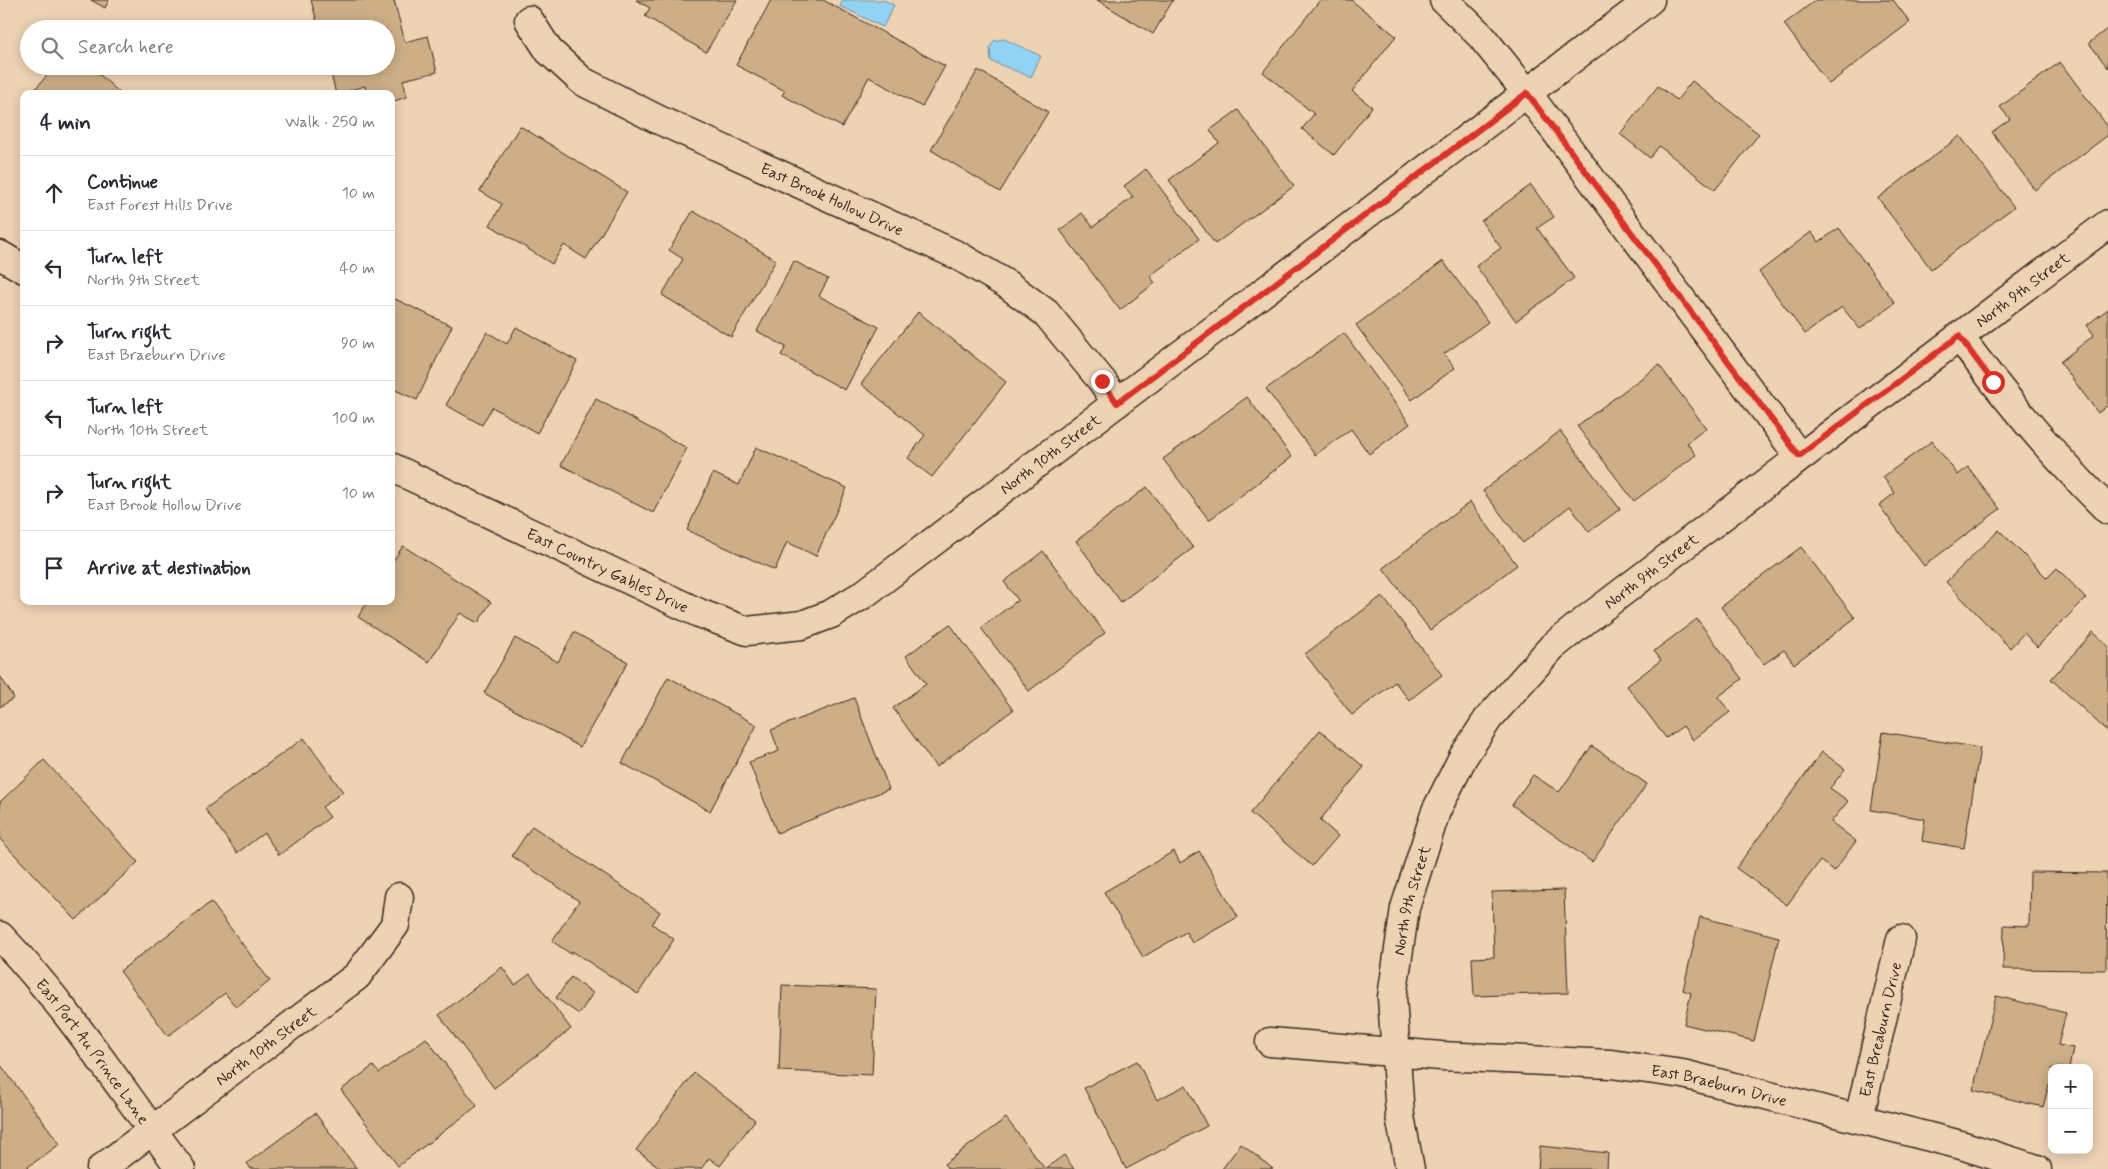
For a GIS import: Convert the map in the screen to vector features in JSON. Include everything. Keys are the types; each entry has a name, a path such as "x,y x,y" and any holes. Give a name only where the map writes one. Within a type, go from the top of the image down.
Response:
{"street":[{"path":"1444,0 1481,36 1527,93 1799,456"},
{"name":"North 10th Street","path":"831,614 864,594 1650,0"},
{"name":"East Brook Hollow Drive","path":"529,20 549,51 582,81 657,119 957,255 1008,285 1046,313 1117,403"},
{"name":"North 9th Street","path":"1394,1052 1392,998 1405,908 1436,811 1463,757 1488,719 1552,647 1799,456 2108,224"},
{"path":"0,255 20,267"},
{"path":"1959,336 1993,382 2059,461 2108,510"},
{"name":"East Country Gables Drive","path":"395,470 699,613 747,631 802,625 831,614"},
{"name":"North 10th Street","path":"101,1169 357,976 395,925 399,897"},
{"name":"East Port Au Prince Lane","path":"0,936 24,962 80,1033 181,1169"},
{"name":"East Breaburn Drive","path":"1859,1118 1901,939"},
{"path":"1270,1042 1394,1052 1400,1116 1410,1169"},
{"name":"East Braeburn Drive","path":"1394,1052 1610,1064 1683,1074 1961,1145 2037,1169"}],"water":[{"path":"843,0 883,0 894,5 883,27 840,6"},
{"path":"1004,39 1041,56 1031,77 991,61 990,47 994,41"}],"building":[{"path":"91,0 109,0 105,8"},
{"path":"311,0 394,0 405,42 428,36 437,72 403,80 407,97 395,101 395,90 366,90 365,86 350,90 335,90 331,75 395,75 395,20 317,20"},
{"path":"636,0 737,0 706,52 645,16 650,8"},
{"path":"771,0 823,0 945,66 922,107 869,77 842,127 782,95 785,91 736,65"},
{"path":"1097,0 1173,0 1153,34"},
{"path":"1320,0 1351,0 1396,36 1352,91 1372,107 1334,155 1302,129 1314,114 1263,72"},
{"path":"1816,0 1893,0 1910,22 1829,84 1784,24"},
{"path":"2108,28 2108,68 2089,43"},
{"path":"2060,62 2108,127 2108,135 2035,190 1992,132 2010,119 2000,107"},
{"path":"978,70 1048,112 1000,192 931,150"},
{"path":"47,75 100,75 117,90 34,90"},
{"path":"1692,81 1759,134 1715,190 1659,146 1650,158 1620,134 1658,86 1677,100"},
{"path":"1238,110 1294,186 1215,244 1169,180 1219,143 1210,130"},
{"path":"520,126 627,192 586,259 564,245 552,264 490,225 502,204 480,191"},
{"path":"1960,136 2014,207 1931,269 1878,198"},
{"path":"1146,169 1199,239 1150,276 1155,283 1120,310 1060,230 1082,213 1093,227 1133,197 1124,186"},
{"path":"1531,185 1554,217 1537,228 1574,278 1516,321 1476,266 1501,248 1481,221"},
{"path":"693,211 776,260 731,337 662,295 683,259 669,250"},
{"path":"1839,228 1895,303 1860,329 1842,307 1805,334 1759,272 1811,232 1819,242"},
{"path":"794,261 828,279 819,296 879,327 845,390 781,355 786,347 757,331"},
{"path":"1443,261 1488,322 1444,354 1455,368 1412,400 1356,325"},
{"path":"395,299 452,326 417,400 395,390"},
{"path":"2108,309 2108,405 2098,413 2060,362 2094,335 2087,325"},
{"path":"918,312 1006,382 932,477 908,458 925,435 861,384"},
{"path":"516,327 577,361 537,433 492,407 482,425 446,405 487,332 507,344"},
{"path":"1344,333 1410,424 1369,454 1351,429 1315,455 1266,389"},
{"path":"1659,365 1706,428 1687,443 1696,455 1634,501 1577,426"},
{"path":"1247,397 1292,457 1209,520 1163,459"},
{"path":"596,399 687,448 653,513 561,465"},
{"path":"1560,431 1620,509 1589,532 1570,506 1523,543 1483,491"},
{"path":"1932,441 1958,475 1968,467 2000,509 1924,566 1879,505 1895,493 1883,477"},
{"path":"756,447 847,488 816,556 787,542 775,570 687,530 713,473 739,485"},
{"path":"1147,487 1193,548 1121,602 1076,541"},
{"path":"1470,502 1517,565 1430,630 1383,568"},
{"path":"1999,530 2047,578 2057,568 2086,598 2037,647 2024,633 2010,648 1946,582"},
{"path":"403,546 491,602 478,623 460,613 429,662 358,617 366,605 395,605 395,558"},
{"path":"1801,547 1855,618 1794,664 1784,650 1764,664 1721,607"},
{"path":"1043,551 1105,633 1029,691 981,628 1018,600 1004,582"},
{"path":"1382,596 1442,675 1409,700 1395,682 1352,715 1305,654"},
{"path":"1697,619 1742,679 1718,697 1730,712 1693,740 1683,726 1666,738 1627,686 1661,660 1654,651"},
{"path":"950,624 1013,710 936,767 893,708 926,684 906,656"},
{"path":"574,632 628,662 580,747 484,693 515,638 558,662"},
{"path":"2093,632 2108,646 2108,732 2051,679"},
{"path":"0,676 14,698 0,707"},
{"path":"668,677 757,725 710,811 622,763"},
{"path":"854,698 889,789 777,833 749,762 779,751 771,730"},
{"path":"1320,730 1364,767 1320,820 1338,836 1312,866 1250,813"},
{"path":"1883,732 1980,748 1964,848 1922,841 1925,819 1871,810"},
{"path":"304,738 343,792 322,807 330,817 279,855 264,833 237,853 205,809"},
{"path":"1592,746 1647,784 1592,862 1512,805 1533,775 1559,792"},
{"path":"1822,752 1845,769 1830,788 1848,801 1831,822 1856,841 1834,871 1820,861 1787,905 1736,868"},
{"path":"44,760 138,862 76,920 0,839 0,802"},
{"path":"532,826 660,912 652,924 674,939 638,994 572,951 571,954 552,941 579,901 512,856"},
{"path":"1174,851 1180,863 1199,851 1238,917 1192,943 1186,932 1143,957 1104,892"},
{"path":"2030,872 2107,873 2106,970 2003,969 2004,925 2029,926"},
{"path":"1564,890 1568,993 1474,996 1472,958 1494,957 1492,892"},
{"path":"211,902 270,981 236,1007 225,993 168,1036 120,971"},
{"path":"1700,917 1779,937 1754,1041 1684,1024 1691,993 1683,990"},
{"path":"502,967 515,985 530,974 571,1029 494,1088 439,1015"},
{"path":"571,977 593,993 579,1014 556,998"},
{"path":"782,985 876,989 872,1075 779,1071"},
{"path":"1996,996 2066,1013 2058,1045 2073,1048 2070,1064 2048,1064 2048,1088 2043,1107 1973,1090"},
{"path":"426,1038 477,1106 398,1166 341,1090 373,1066 379,1073"},
{"path":"1137,1061 1157,1100 1186,1085 1207,1126 1126,1169 1084,1088"},
{"path":"0,1064 60,1144 25,1169 0,1169"},
{"path":"694,1073 755,1120 720,1166 709,1158 701,1169 662,1169 636,1150"},
{"path":"315,1113 357,1169 251,1169 247,1163"},
{"path":"1006,1118 1045,1169 948,1169 944,1164"},
{"path":"1241,1144 1273,1169 1222,1169"},
{"path":"1540,1146 1608,1153 1607,1169 1538,1169"},
{"path":"1064,1155 1074,1169 1045,1169"}],"route":[{"path":"1102,381 1117,403 1527,93 1799,456 1959,336 1993,382"}]}
